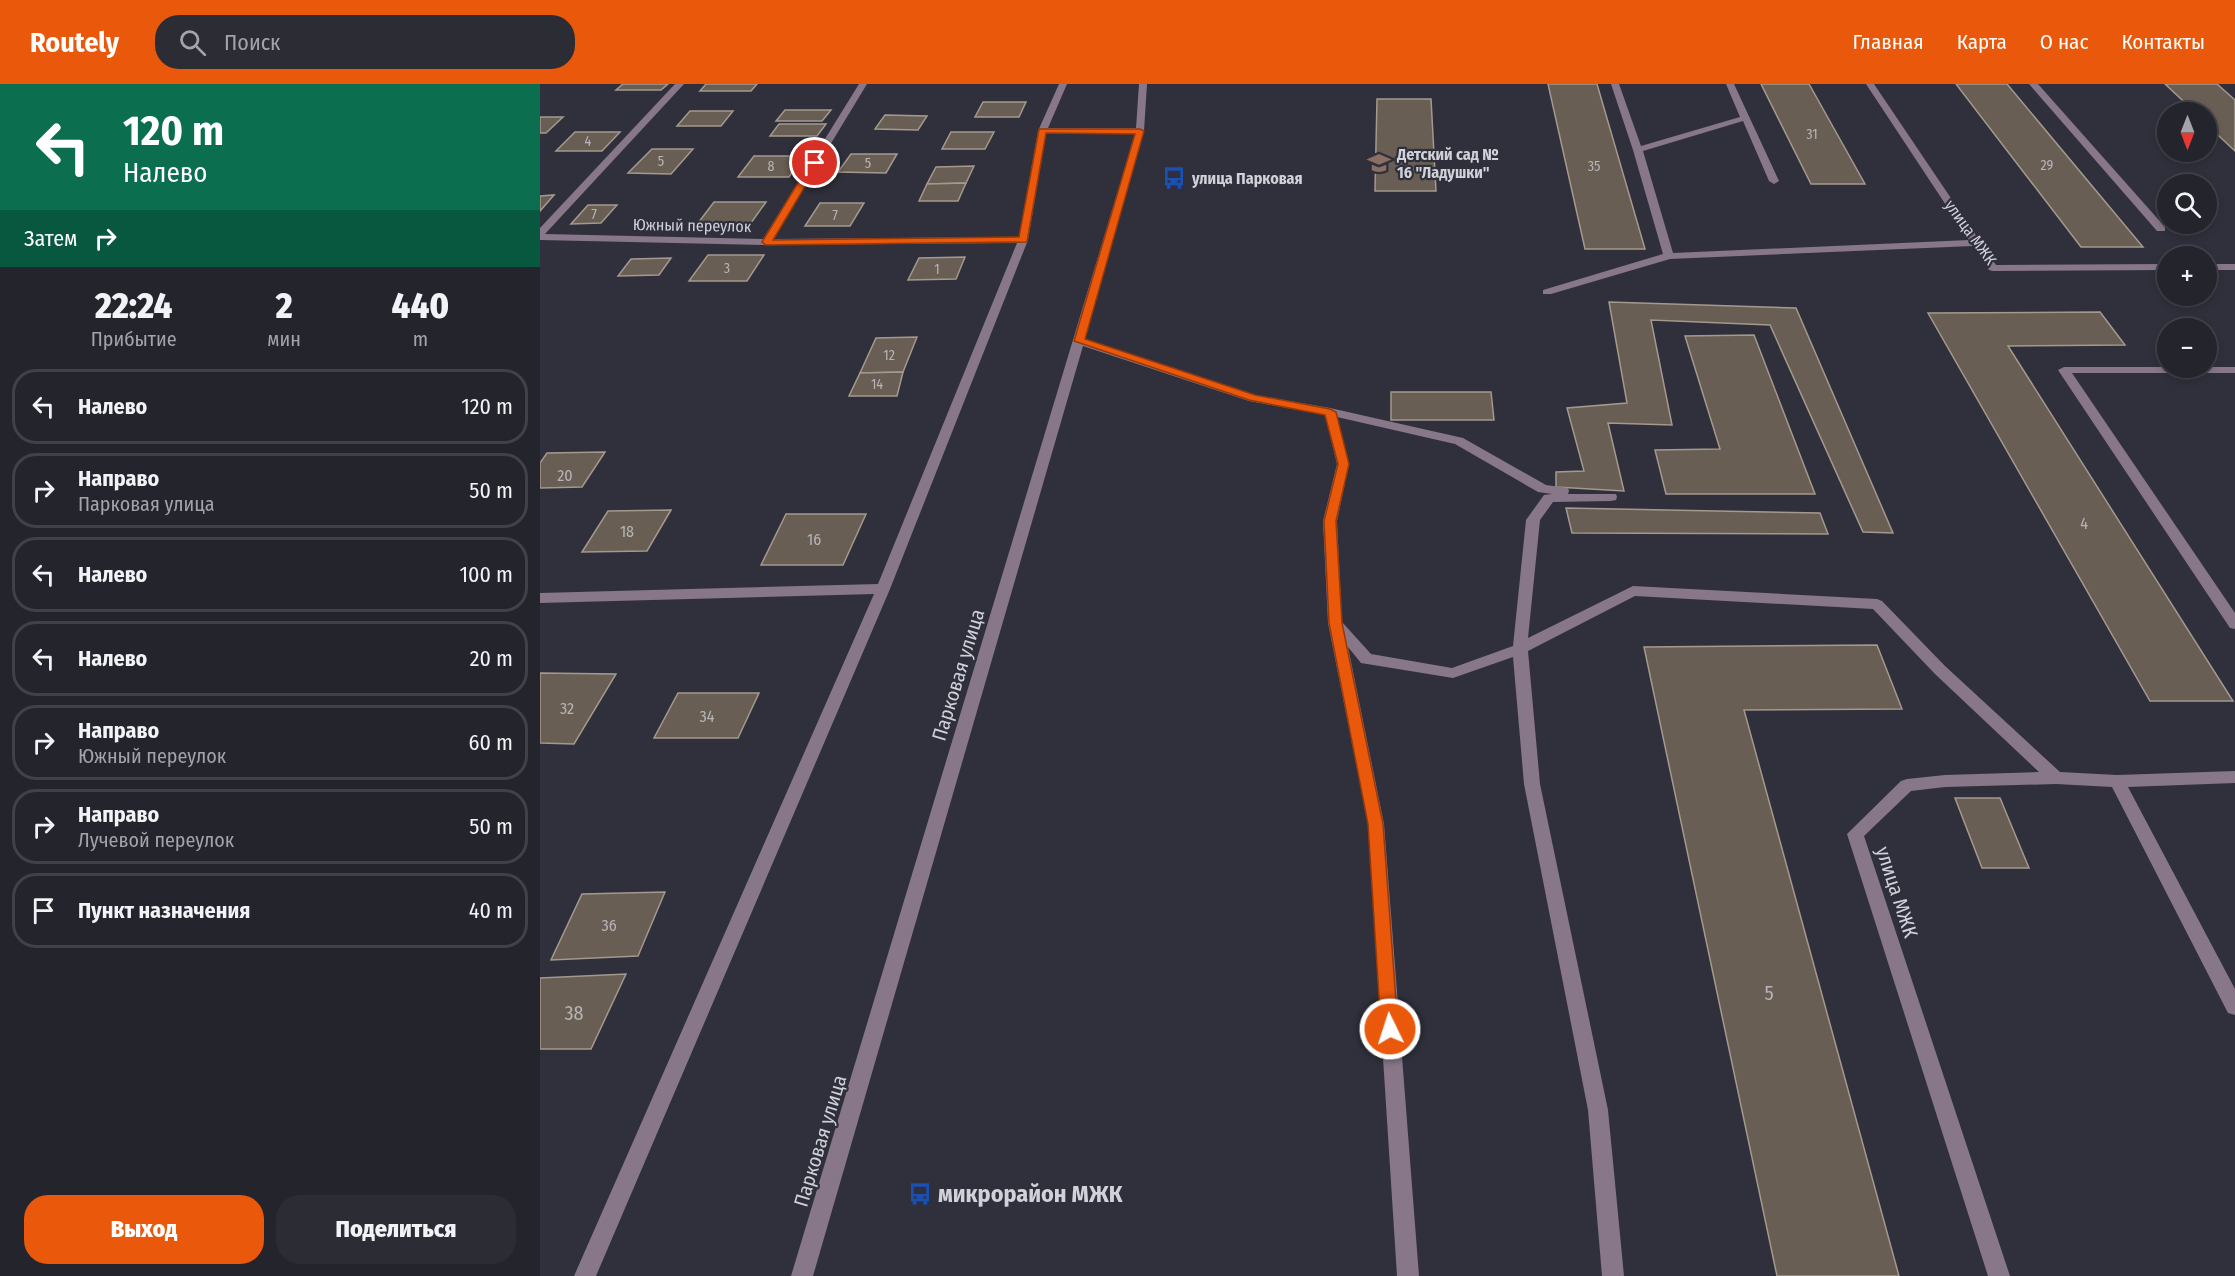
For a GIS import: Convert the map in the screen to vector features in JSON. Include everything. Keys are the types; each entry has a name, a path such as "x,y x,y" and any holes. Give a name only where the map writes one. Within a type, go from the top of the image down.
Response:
{"street":[{"path":"540,235 680,84"},
{"path":"766,242 863,84"},
{"path":"585,1276 883,589 1023,240 1042,131 1063,84"},
{"name":"Парковая улица","path":"802,1276 1140,131 1143,84"},
{"path":"1615,84 1638,150 1669,256"},
{"path":"1730,84 1774,181"},
{"name":"улица МЖК","path":"1870,84 1993,268 2157,267"},
{"path":"2033,84 2157,224"},
{"path":"1638,150 1745,118"},
{"path":"1042,131 1140,131"},
{"name":"Южный переулок","path":"540,235 766,242 1023,240"},
{"path":"1547,292 1669,256 1976,243"},
{"path":"2217,267 2235,267"},
{"path":"1079,341 1252,398 1330,412 1459,441 1543,489 1611,497 1549,498 1533,520 1520,649 1532,784 1598,1110 1613,1276"},
{"path":"2235,370 2064,370 2235,624"},
{"path":"1330,412 1343,464 1330,521 1335,623 1376,824 1408,1276"},
{"path":"540,598 883,589"},
{"path":"1335,623 1366,660 1453,673 1520,649 1633,591 1877,604 1940,670 2056,778"},
{"name":"улица МЖК","path":"1999,1276 1854,834 1907,785 1945,781 2056,778 2117,781 2235,777"},
{"path":"2117,781 2235,1007"}],"building":[{"path":"623,84 668,84 661,90 616,90"},
{"path":"706,84 757,84 751,91 700,91"},
{"path":"1548,84 1597,84 1645,249 1585,249"},
{"path":"1761,84 1809,84 1865,184 1811,184"},
{"path":"1956,84 2007,84 2143,247 2081,247"},
{"path":"2165,84 2217,84 2235,100 2235,151 2217,134 2217,102 2184,102"},
{"path":"1377,99 1431,99 1436,191 1375,191"},
{"path":"983,102 1026,102 1019,117 975,117"},
{"path":"785,110 831,110 822,121 776,121"},
{"path":"690,111 733,111 721,126 677,126"},
{"path":"885,115 927,116 918,130 875,129"},
{"path":"540,117 563,117 546,133 540,133"},
{"path":"779,124 826,124 817,136 770,136"},
{"path":"575,132 620,132 602,151 556,151"},
{"path":"951,132 994,132 985,149 942,149"},
{"path":"652,149 693,149 671,174 628,173"},
{"path":"851,154 897,154 886,173 838,172"},
{"path":"754,156 803,156 789,177 738,177"},
{"path":"974,166 966,183 927,184 936,167"},
{"path":"966,183 958,201 919,201 927,184"},
{"path":"554,195 540,211 540,196"},
{"path":"714,202 766,202 751,223 698,223"},
{"path":"820,203 864,203 850,226 805,226"},
{"path":"588,205 617,205 601,223 571,224"},
{"path":"708,255 764,255 747,281 689,281"},
{"path":"965,257 956,279 908,280 919,258"},
{"path":"671,258 659,275 618,276 631,259"},
{"path":"1609,302 1796,308 1893,533 1863,532 1770,325 1651,320 1672,425 1608,423 1624,491 1556,487 1556,472 1584,471 1567,408 1627,403"},
{"path":"2100,312 2125,345 2008,346 2233,701 2150,701 1928,313"},
{"path":"1754,335 1815,494 1666,494 1655,450 1720,449 1685,336"},
{"path":"917,337 903,372 860,373 876,338"},
{"path":"903,372 897,396 849,396 860,373"},
{"path":"1391,392 1491,392 1494,420 1391,420"},
{"path":"605,452 582,487 540,488 540,463 547,453"},
{"path":"1566,508 1820,513 1828,534 1572,533"},
{"path":"671,510 647,551 582,552 608,511"},
{"path":"786,514 866,514 843,565 761,565"},
{"path":"1877,645 1902,709 1744,710 1899,1276 1777,1276 1644,647"},
{"path":"540,673 616,674 574,744 540,743"},
{"path":"678,693 759,693 738,738 654,738"},
{"path":"1955,798 2000,798 2029,868 1982,868"},
{"path":"665,892 638,956 551,960 582,894"},
{"path":"626,974 591,1049 540,1049 540,978"}],"place":[{"name":"Детский сад № 16 \"Ладушки\"","path":"1379,163"},
{"name":"улица Парковая","path":"1174,178"},
{"name":"микрорайон МЖК","path":"920,1194"}],"route":[{"path":"815,163 766,242 1023,240 1042,131 1140,131 1079,341 1252,398 1330,412 1343,464 1330,521 1335,623 1376,824 1390,1029"}]}
